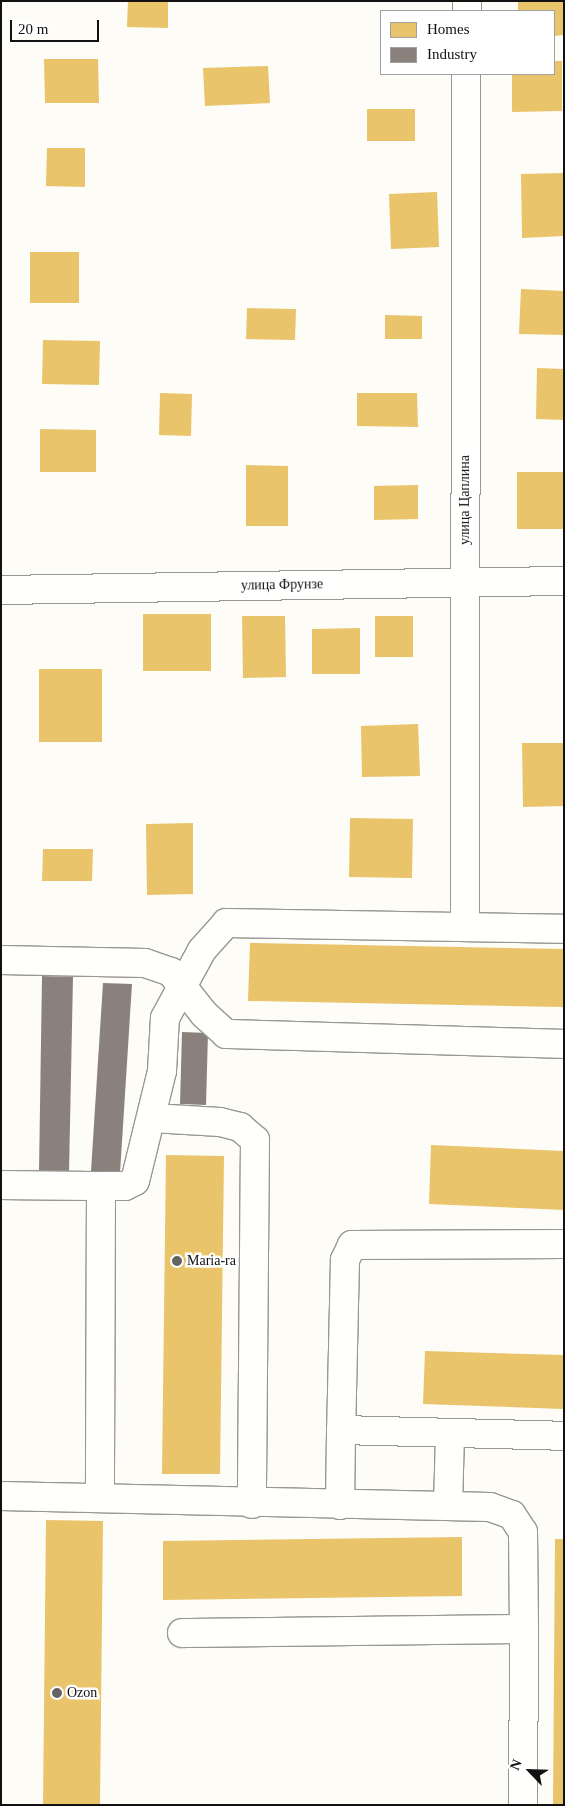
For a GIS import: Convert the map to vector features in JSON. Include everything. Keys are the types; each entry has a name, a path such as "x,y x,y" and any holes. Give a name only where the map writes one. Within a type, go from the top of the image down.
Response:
{"street":[{"name":"улица Цаплина","path":"465,926 466,75"},
{"name":"улица Фрунзе","path":"1,590 564,581"},
{"path":"1,1184 125,1186 135,1180 152,1118 162,1071 166,1018 202,950 226,923 564,929"},
{"path":"1,960 145,963 171,972 204,1014 226,1034 564,1044"},
{"path":"152,1118 220,1122 240,1127 254,1140 252,1504"},
{"path":"100,1496 101,1186"},
{"path":"340,1505 345,1260 352,1245 564,1244"},
{"path":"341,1430 564,1436"},
{"path":"448,1506 450,1434"},
{"path":"1,1496 100,1496 252,1504 490,1507 512,1515 523,1532 523,1805"},
{"path":"182,1633 524,1629"}],"building: Homes":[{"path":"128,1 168,1 168,28 127,27"},
{"path":"518,1 564,1 564,35 555,36 555,10 518,10"},
{"path":"44,59 98,59 99,103 45,103"},
{"path":"555,61 562,61 562,111 512,112 512,75 555,75"},
{"path":"268,66 270,103 205,106 203,68"},
{"path":"367,109 415,109 415,141 367,141"},
{"path":"47,148 85,148 85,187 46,186"},
{"path":"564,173 564,236 522,238 521,174"},
{"path":"437,192 439,247 391,249 389,194"},
{"path":"30,252 79,252 79,303 30,303"},
{"path":"521,289 564,291 564,335 519,334"},
{"path":"247,308 296,309 295,340 246,339"},
{"path":"385,315 422,316 422,339 385,339"},
{"path":"43,340 100,341 99,385 42,384"},
{"path":"537,368 564,369 564,420 536,419"},
{"path":"160,393 192,394 191,436 159,435"},
{"path":"357,393 417,393 418,427 357,426"},
{"path":"40,429 96,430 96,472 40,472"},
{"path":"246,465 288,466 288,526 246,526"},
{"path":"517,472 564,472 564,529 517,529"},
{"path":"418,485 418,519 374,520 374,486"},
{"path":"143,614 211,614 211,671 143,671"},
{"path":"242,616 285,616 286,677 243,678"},
{"path":"375,616 413,616 413,657 375,657"},
{"path":"360,628 360,674 312,674 312,629"},
{"path":"39,669 102,669 102,742 39,742"},
{"path":"418,724 420,776 362,777 361,726"},
{"path":"522,743 564,743 564,806 523,807"},
{"path":"350,818 413,819 412,878 349,877"},
{"path":"193,823 193,894 147,895 146,824"},
{"path":"43,849 93,849 92,881 42,881"},
{"path":"250,943 564,949 564,1007 248,1001"},
{"path":"431,1145 564,1151 564,1210 429,1204"},
{"path":"166,1155 224,1156 220,1474 162,1474"},
{"path":"425,1351 564,1355 564,1409 423,1404"},
{"path":"46,1520 103,1521 100,1805 43,1805"},
{"path":"462,1537 462,1596 163,1600 163,1541"},
{"path":"555,1539 564,1539 564,1805 553,1805"}],"building: Industry":[{"path":"42,976 73,977 69,1173 39,1172"},
{"path":"103,983 132,984 120,1173 91,1171"},
{"path":"182,1032 208,1033 206,1105 180,1104"}],"place":[{"name":"Maria-ra","path":"177,1261"},
{"name":"Ozon","path":"57,1693"}]}
